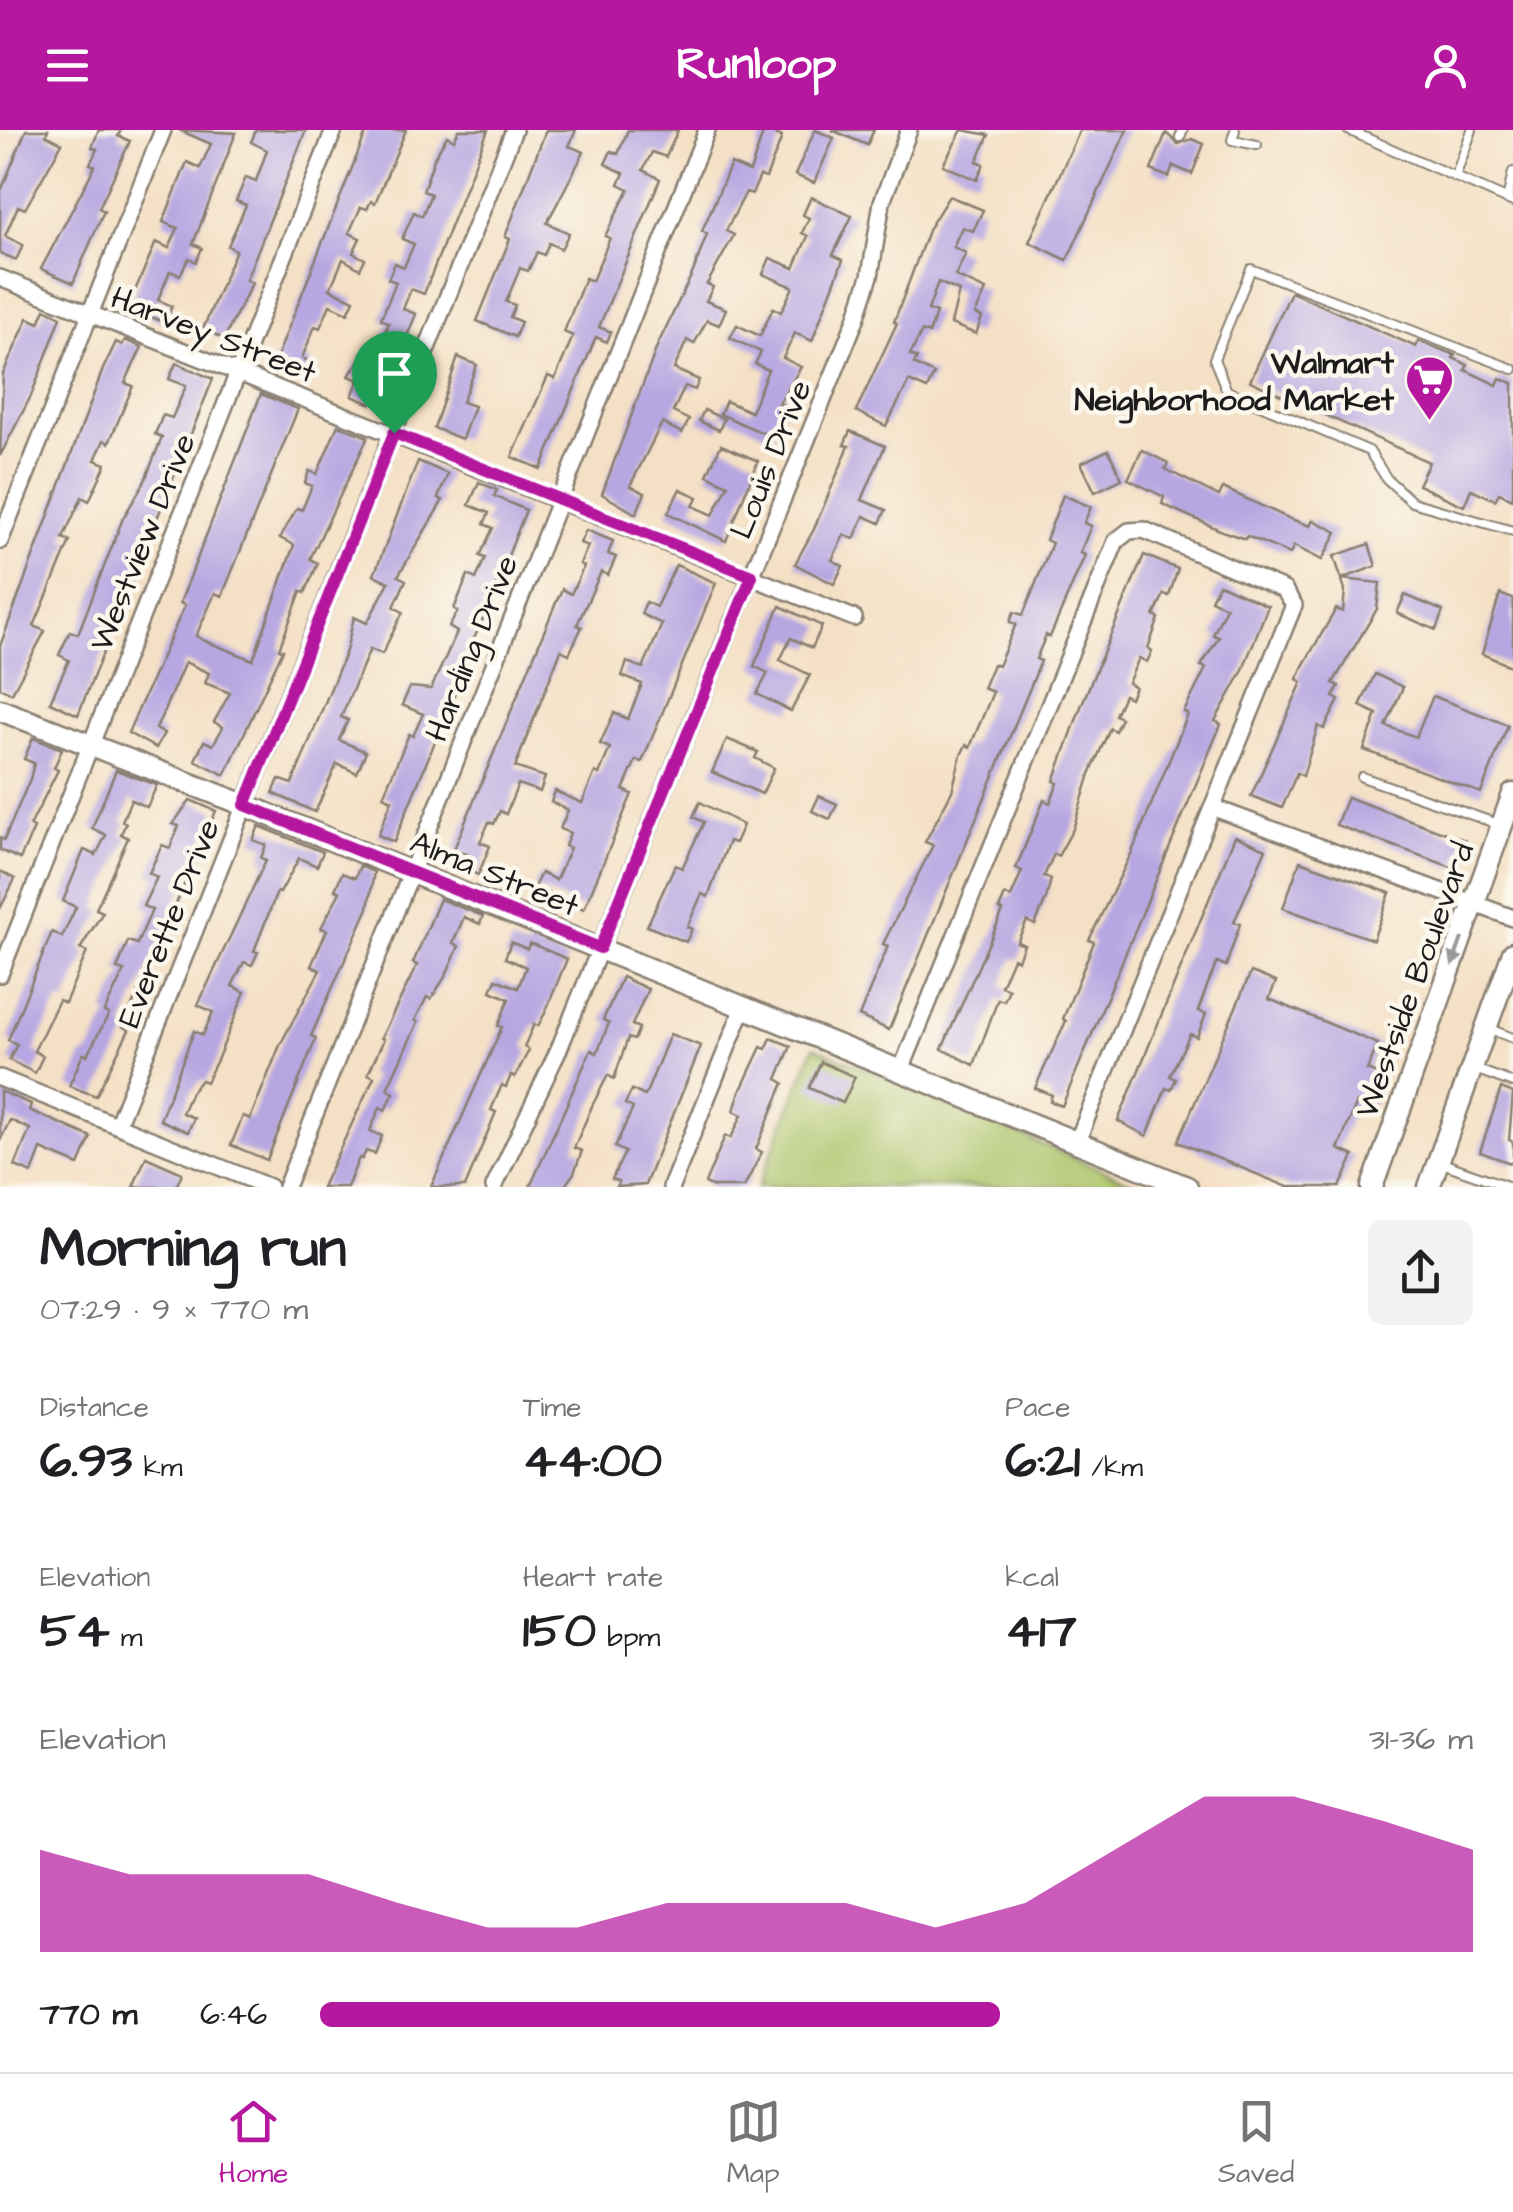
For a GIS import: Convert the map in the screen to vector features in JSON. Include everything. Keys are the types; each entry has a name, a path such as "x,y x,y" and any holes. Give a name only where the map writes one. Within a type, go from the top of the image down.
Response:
{"street":[{"path":"0,541 163,130"},
{"name":"Westview Drive","path":"0,974 334,130"},
{"name":"Everette Drive","path":"118,1123 514,130"},
{"name":"Harding Drive","path":"286,1187 707,130"},
{"name":"Louis Drive","path":"494,1187 600,948 856,320 870,276 882,202 909,130"},
{"name":"Harvey Street","path":"0,278 854,618"},
{"path":"900,1070 1116,542 1128,531 1144,530 1284,590 1293,598 1292,617 1077,1142"},
{"name":"Alma Street","path":"0,710 412,872 1187,1187"},
{"name":"Westside Boulevard","path":"1372,1187 1513,794"},
{"path":"1214,808 1513,918"},
{"path":"1429,1187 1513,953"},
{"path":"671,1187 744,1006"},
{"path":"0,1078 269,1187"}],"lane":[{"path":"1236,130 1232,140 1257,144"},
{"path":"1348,130 1510,201 1513,172"},
{"path":"1455,177 1472,130"},
{"path":"1513,369 1251,269 1214,360 1227,391 1369,451 1387,479 1412,502 1513,531"},
{"path":"1362,777 1502,826"},
{"path":"1486,1028 1513,1038"},
{"path":"1471,1068 1513,1083"},
{"path":"1438,1161 1510,1187"}],"green space":[{"path":"814,1047 1142,1187 758,1187"}],"building":[{"path":"26,130 48,130 46,135 62,143 25,209 18,206 5,236 23,245 16,260 0,253 0,193"},
{"path":"99,130 121,130 118,136 130,141 99,208 104,211 73,283 41,269 95,166 90,164"},
{"path":"179,130 236,133 193,244 202,248 196,262 189,258 180,275 170,271 158,300 172,306 165,323 128,307 156,242 169,248 178,228 163,222 187,162 200,168 211,144"},
{"path":"256,130 306,130 246,280 252,283 224,339 203,329 236,250 228,246 246,205 236,201 246,177 256,181 267,150 251,142"},
{"path":"367,130 406,130 375,203 371,201 367,209 361,207 349,233 360,238 353,253 365,259 360,269 343,259 330,289 354,300 348,313 330,305 320,328 315,326 302,358 311,362 305,375 275,362"},
{"path":"459,130 488,130 424,294 411,289 403,309 416,314 394,369 387,366 371,404 352,396 359,380 349,376 369,345 377,349 389,323 381,319 396,282 388,279 395,263 404,267 414,244 402,239 414,212 422,216 431,194 423,191 435,156 447,136 454,140"},
{"path":"546,130 576,130 569,146 584,152 547,223 569,233 561,249 549,243 544,255 537,252 528,271 520,268 506,302 515,305 510,317 521,322 515,337 477,321 510,239 505,237"},
{"path":"628,130 678,130 666,157 652,152 643,170 660,179 599,327 611,332 607,342 596,337 541,469 512,457 548,376 555,379 573,336 564,332 585,278 592,281 610,238 605,236 629,189 619,184 624,173 605,164 611,151 618,154"},
{"path":"764,130 777,130 775,134 782,137 766,178 760,176 752,194 746,192 726,231 734,235 707,284 713,287 706,301 726,309 719,325 707,320 694,344 687,340 674,369 699,380 695,390 685,386 673,412 689,420 682,433 662,423 630,486 645,493 636,514 602,494 658,344 693,272 707,234 702,231 731,164 750,172"},
{"path":"815,130 834,138 814,183 795,175"},
{"path":"832,130 874,130 867,145"},
{"path":"962,130 989,135 977,161 984,164 977,180 943,165"},
{"path":"1080,130 1127,130 1067,260 1029,242"},
{"path":"1166,133 1178,144 1192,139 1204,144 1192,174 1173,166 1169,177 1151,170"},
{"path":"949,196 983,210 973,231 962,227 953,247 966,253 955,276 986,290 975,314 982,317 976,334 951,324 959,291 938,282 928,310 936,313 929,334 922,331 910,355 917,358 914,364 934,374 927,389 909,381 886,426 856,411 897,323 894,322 929,228"},
{"path":"811,197 852,216 833,255 843,260 812,341 795,333 783,358 801,367 779,403 786,406 772,437 720,414 726,401 751,412 768,370 755,364 761,352 730,338 737,325 760,336 773,308 781,312 793,287 763,274 770,258 794,268 808,236 802,233 809,218 803,215"},
{"name":"Walmart Neighborhood Market","path":"1291,292 1416,347 1419,341 1455,355 1453,358 1468,365 1465,370 1497,385 1500,378 1513,383 1513,499 1499,493 1495,500 1471,489 1464,506 1418,485 1429,462 1250,381"},
{"path":"45,309 61,317 31,396 0,456 3,374 28,318 39,323"},
{"path":"125,340 142,347 125,383 133,386 109,443 104,440 95,460 106,464 89,501 82,497 63,538 70,541 34,626 45,631 12,693 0,688 0,646 103,369 116,342 122,345"},
{"path":"458,357 477,365 462,402 474,406 462,439 434,428"},
{"path":"176,363 213,379 78,715 50,702 69,660 59,655 70,631 78,634 123,518 144,483 162,437 155,434 163,415 172,418 186,386 169,379"},
{"path":"261,394 298,409 222,596 215,593 196,636 205,641 253,660 294,545 280,538 297,508 302,510 312,486 305,483 309,471 317,474 338,425 368,437 310,559 318,563 305,593 301,591 279,649 283,650 225,775 195,760 204,741 213,745 223,727 214,722 230,693 205,683 209,673 185,662 156,729 164,733 156,748 128,733 185,605 180,603"},
{"path":"704,410 724,419 719,430 699,421"},
{"path":"850,431 885,446 862,500 886,510 880,523 864,516 854,539 844,535 832,560 843,566 834,584 795,564 849,446 844,445"},
{"path":"721,445 758,461 726,541 668,513 680,489 698,497 693,506 713,515 728,485 707,475"},
{"path":"1108,450 1122,479 1095,492 1081,463"},
{"path":"1142,450 1168,463 1165,469 1219,496 1223,488 1288,518 1310,526 1313,520 1337,532 1322,560 1294,546 1290,554 1247,536 1245,539 1222,531 1162,504 1164,497 1128,479"},
{"path":"418,461 448,474 438,498 443,500 398,576 406,580 394,607 403,612 382,654 370,649 341,717 348,720 339,740 366,752 357,773 337,764 315,812 273,793 279,779 292,784 346,651 354,617 367,623 389,582 374,575"},
{"path":"479,482 497,490 494,496 526,510 480,627 462,660 467,663 394,842 378,835 392,800 383,796 409,734 413,736 423,714 402,705 410,687 431,689 457,632 449,627 458,611 454,609 468,575 476,579 485,558 480,556 493,528 484,524 489,513 469,505"},
{"path":"1063,495 1091,507 1084,523 1091,526 1080,553 1085,555 1050,637 1046,635 1036,659 1041,661 889,1030 859,1016 888,946 883,944 933,845 925,842 952,791 961,755 966,745 970,747 993,692 983,688 993,664 998,666 1016,624 1010,622 1014,612 1023,615 1052,543 1046,540"},
{"path":"586,530 613,541 608,554 616,557 608,575 601,572 577,625 582,627 569,654 561,650 515,767 545,777 540,792 518,784 506,814 500,811 494,824 489,822 480,842 490,846 478,875 463,868 469,855 454,849 562,589 571,594 584,566 580,564 588,546 580,543"},
{"path":"1369,544 1376,566 1342,579 1380,583 1377,609 1333,683 1339,686 1333,697 1339,700 1324,729 1318,726 1303,776 1297,773 1282,808 1251,796 1302,682 1297,679 1304,664 1336,609 1343,612 1345,590 1334,556"},
{"path":"1144,555 1178,569 1169,596 1164,594 1154,616 1159,618 1148,648 1152,651 1147,662 1139,658 1128,683 1135,687 1130,698 1124,695 1115,715 1121,718 1115,731 1110,728 1090,774 1073,829 1058,856 1054,854 1044,876 1051,879 1046,899 1035,925 1027,921 1017,942 1024,945 1018,960 1013,958 1001,986 1009,989 1004,1001 998,999 974,1065 942,1049 1003,911 999,909 1005,895 1011,897 1022,871 1016,868 1044,800 1050,803 1082,704"},
{"path":"676,565 716,583 642,762 636,760 623,790 632,794 584,909 534,887 541,873 556,880 570,848 565,846 570,833 560,829 568,810 551,802 555,791 582,803 595,772 599,774 610,748 600,744 614,713 628,719 642,684 622,676 627,662 643,668 662,624 641,614 646,602 656,607"},
{"path":"1219,584 1268,606 1242,672 1215,721 1221,724 1062,1106 1050,1101 1052,1095 1035,1088 1066,1021 1063,1019 1094,942 1089,940 1132,852 1188,714 1184,712 1206,668 1201,666 1219,637 1213,635 1226,607 1211,600"},
{"path":"1500,594 1513,599 1513,667 1482,654"},
{"path":"1405,595 1443,611 1436,630 1397,613"},
{"path":"780,606 822,626 812,648 791,638 780,660 810,675 791,711 757,694 768,673 754,666"},
{"path":"1375,674 1403,687 1386,726 1416,737 1433,696 1508,725 1481,793 1364,750 1377,714 1360,706"},
{"path":"33,738 62,749 54,768 58,770 30,826 34,828 20,859 0,850 0,838 4,840 30,779 34,763 24,759"},
{"path":"727,739 758,752 755,758 774,768 762,794 712,772"},
{"path":"116,770 157,785 147,807 131,800 122,821 126,823 121,834 128,838 96,909 103,912 80,949 87,952 65,1003 59,1000 34,1051 43,1056 35,1073 9,1060 17,1044 8,1040 52,932 62,937 76,907 63,901 84,850 96,855 106,835 92,828"},
{"path":"819,796 837,804 830,819 812,811"},
{"path":"1347,797 1465,840 1454,868 1336,825"},
{"path":"190,800 216,811 123,1027 129,1030 96,1096 69,1086 83,1054 87,1055 109,1014 104,1012 124,971 117,969 128,941 137,944 152,910 143,906 157,877 149,873 162,845 170,848 179,826 173,824"},
{"path":"700,802 743,825 735,843 729,841 708,897 702,894 687,927 692,929 686,942 647,926 675,865 682,868 704,822 693,817"},
{"path":"259,826 323,852 317,866 299,858 280,893 277,892 252,965 244,962 232,986 245,992 218,1058 206,1082 201,1080 191,1092 182,1113 194,1118 188,1132 160,1120 194,1031 203,1035 213,1012 198,1005 266,860 261,858 266,845 253,840"},
{"path":"1235,836 1266,849 1234,922 1240,924 1226,966 1217,962 1198,1011 1206,1014 1197,1037 1190,1034 1170,1076 1176,1079 1171,1090 1166,1088 1147,1136 1118,1121"},
{"path":"1300,861 1390,893 1373,940 1283,908"},
{"path":"360,866 374,872 368,908 311,1036 316,1038 267,1160 231,1145 243,1116 250,1119 280,1045 320,970 311,966 327,930 321,928 340,892 335,890 342,873 355,878"},
{"path":"0,871 15,879 0,909"},
{"path":"440,899 483,916 480,924 464,917 453,943 459,946 445,977 431,999 427,997 415,1020 418,1022 387,1089 394,1093 385,1110 380,1107 370,1131 382,1136 375,1154 366,1151 359,1158 347,1187 322,1187 374,1077 368,1074 384,1039 381,1038 417,965 413,963"},
{"path":"511,942 527,949 530,943 567,959 545,1013 538,1026 534,1024 524,1047 529,1050 515,1077 511,1075 506,1087 502,1085 491,1110 496,1112 465,1187 431,1187 502,1027 498,1026 509,999 491,991 496,979 518,988 526,967 505,958"},
{"path":"1251,972 1276,982 1269,999 1378,1044 1367,1070 1384,1077 1372,1108 1357,1102 1338,1149 1354,1156 1340,1187 1288,1187 1178,1142"},
{"path":"622,977 648,989 632,1025 639,1028 634,1040 628,1038 614,1079 608,1075 592,1106 574,1148 582,1151 574,1173 564,1187 530,1187 591,1050 597,1053 609,1023 603,1020"},
{"path":"670,1034 701,1046 645,1185 617,1187 619,1182 612,1179 625,1152 615,1147 633,1108 625,1104 632,1090 645,1096"},
{"path":"771,1038 791,1046 777,1079 784,1083 756,1149 762,1152 744,1187 714,1187 705,1183 725,1136 731,1138 742,1115 734,1111 739,1094 761,1047 766,1049"},
{"path":"821,1062 855,1077 843,1103 809,1088"},
{"path":"1501,1088 1513,1093 1509,1140 1513,1142 1513,1164 1480,1152"},
{"path":"0,1091 31,1104 29,1110 91,1137 79,1165 41,1149 32,1173 15,1166 30,1129 10,1120 0,1141"},
{"path":"146,1157 182,1173 176,1187 133,1187"}],"place":[{"name":"Walmart Neighborhood Market","path":"1429,422"}],"route":[{"path":"394,433 752,576 600,948 245,805 394,433"}]}
